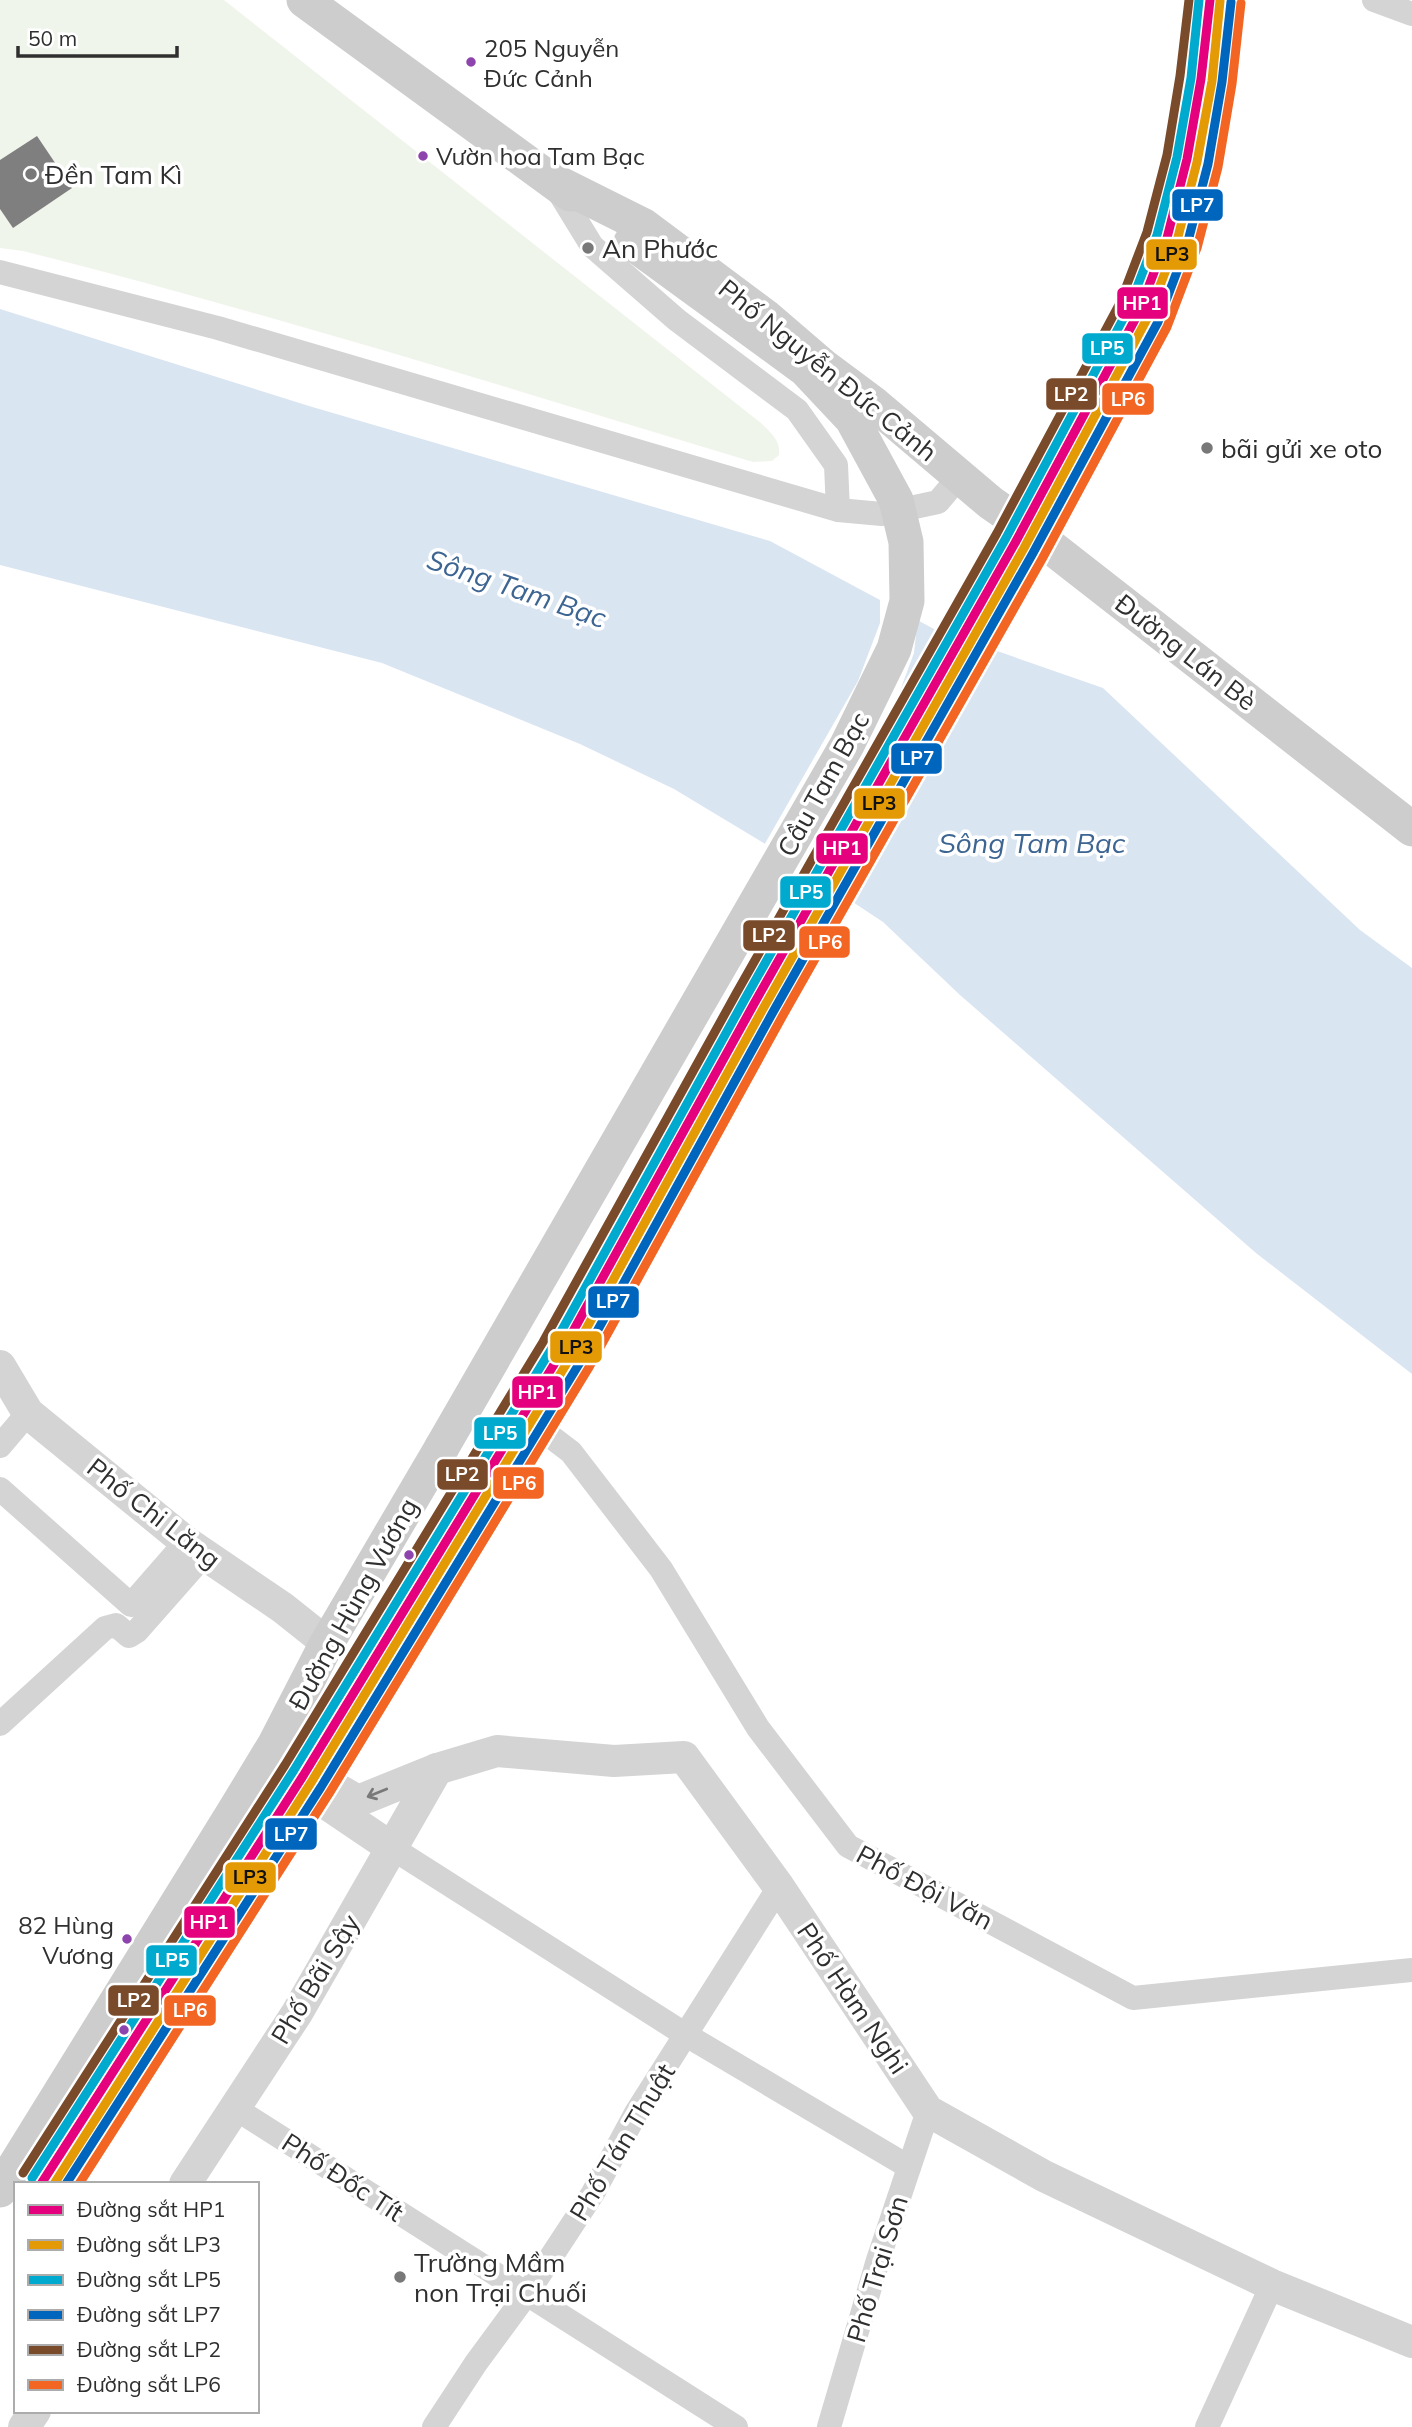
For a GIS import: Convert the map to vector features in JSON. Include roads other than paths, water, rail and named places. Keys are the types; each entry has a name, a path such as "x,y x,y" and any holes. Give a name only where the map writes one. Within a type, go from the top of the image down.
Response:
{"main road":[{"name":"Phố Nguyễn Đức Cảnh","path":"304,0 552,180 631,242"},
{"name":"Phố Nguyễn Đức Cảnh","path":"552,180 644,226 766,317 959,477"},
{"name":"Cầu Tam Bạc","path":"442,1447 847,745 894,649 907,601 906,542 896,500 852,419 805,369 631,242"},
{"name":"Đường Lán Bè","path":"959,477 1412,829"},
{"name":"Đường Hùng Vương","path":"0,2190 279,1760 327,1643 442,1447"}],"street":[{"path":"1374,0 1412,14"},
{"path":"552,180 592,246 677,320 797,410 836,465 838,510"},
{"path":"0,272 231,331 838,510 883,514 938,502 959,477"},
{"name":"Phố Chi Lăng","path":"0,1366 28,1413 195,1549 283,1608 327,1643"},
{"path":"0,1446 28,1413"},
{"name":"Phố Đội Văn","path":"546,1433 571,1452 661,1569 758,1728 848,1846 1133,1998 1412,1970"},
{"path":"0,1489 131,1605 195,1549"},
{"path":"0,1724 105,1628 116,1625 129,1636 137,1631 195,1549"},
{"name":"Phố Hàm Nghi","path":"392,1848 316,1787 358,1801 437,1769 497,1751 614,1761 684,1757 779,1887 928,2111 1044,2176 1272,2286 1412,2342"},
{"name":"Phố Bãi Sậy","path":"186,2182 297,2013 437,1769"},
{"path":"392,1848 686,2035 909,2168"},
{"name":"Phố Tán Thuật","path":"434,2427 593,2193 636,2113 779,1887"},
{"name":"Phố Đốc Tít","path":"233,2108 736,2427"},
{"name":"Phố Trại Sơn","path":"829,2427 878,2260 928,2111"},
{"path":"1207,2427 1272,2286"}],"water":[{"name":"Sông Tam Bạc","path":"0,309 309,406 770,541 934,629 1103,688 1360,930 1412,968 1412,1374 1256,1253 960,995 883,922 762,842 674,789 580,744 382,663 0,565"}],"tunnel":[{"path":"283,1775 311,1794"}],"rail line":[{"name":"LP2","path":"23,2173 285,1765 543,1342 737,992 997,533 1120,303 1147,232 1167,155 1189,0"},
{"name":"LP5","path":"32,2178 294,1770 552,1348 746,997 1006,538 1129,308 1157,235 1177,157 1191,78 1199,0"},
{"name":"HP1","path":"42,2182 303,1776 561,1353 755,1002 1015,543 1139,312 1167,238 1187,159 1201,79 1210,0"},
{"name":"LP3","path":"55,2182 312,1781 570,1358 764,1007 1024,548 1148,317 1177,241 1197,162 1212,81 1220,1"},
{"name":"LP7","path":"67,2182 321,1787 579,1364 773,1012 1033,553 1158,322 1187,245 1208,164 1222,82 1231,2"},
{"name":"LP6","path":"80,2182 330,1792 588,1369 782,1017 1042,559 1167,327 1197,248 1218,167 1232,84 1241,3"}],"place":[{"name":"205 Nguyễn Đức Cảnh","path":"471,62"},
{"name":"Vườn hoa Tam Bạc","path":"423,156"},
{"name":"Đền Tam Kì","path":"31,174"},
{"name":"An Phước","path":"588,248"},
{"name":"bãi gửi xe oto","path":"1207,448"},
{"name":"82 Hùng Vương","path":"127,1939"},
{"name":"Trường Mầm non Trại Chuối","path":"400,2277"}]}
